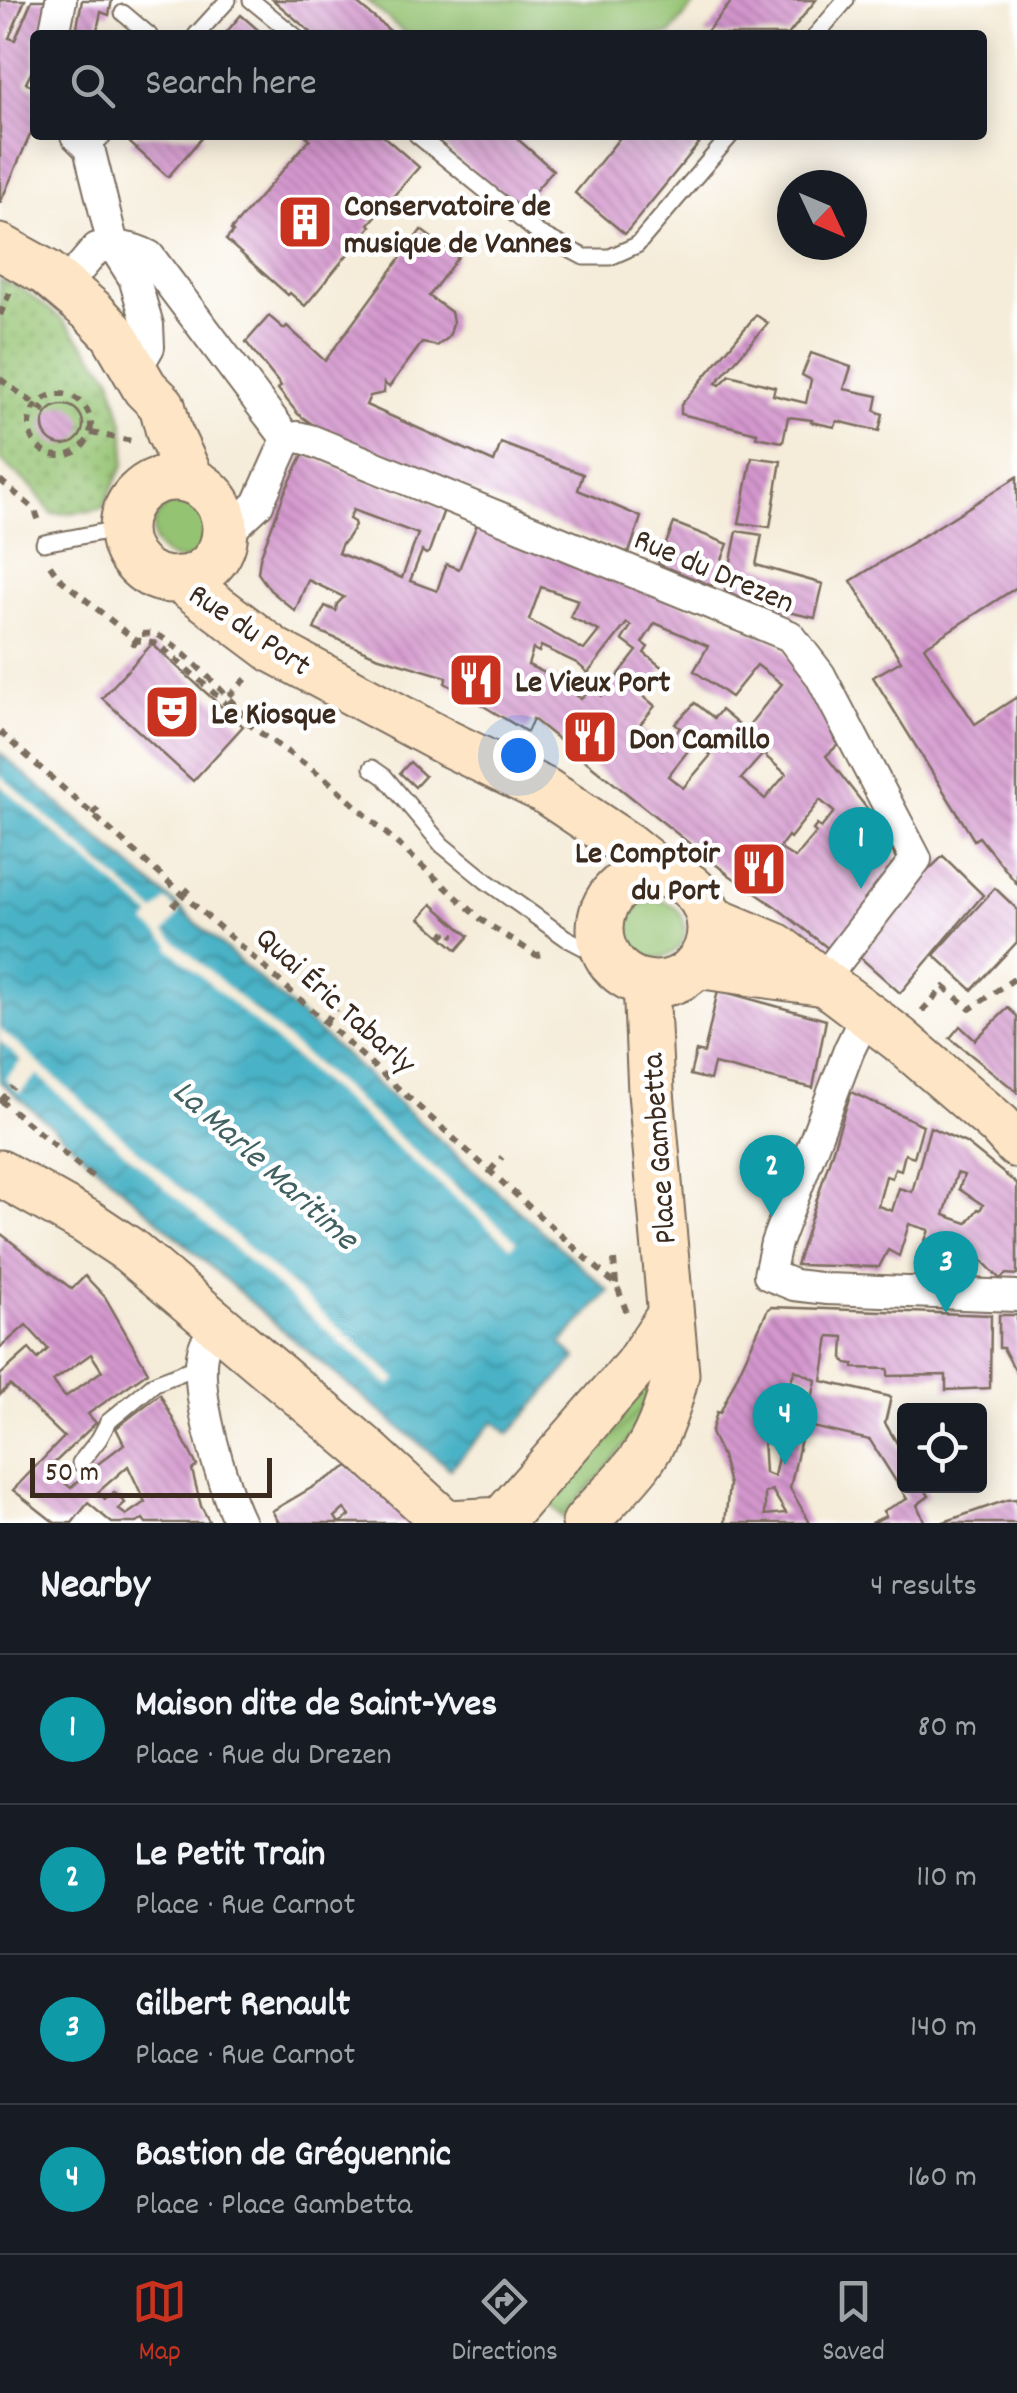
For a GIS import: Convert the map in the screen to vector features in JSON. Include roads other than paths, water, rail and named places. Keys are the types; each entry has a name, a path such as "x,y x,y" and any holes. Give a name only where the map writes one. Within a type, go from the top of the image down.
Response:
{"main road":[{"path":"0,247 47,274 113,333 140,380 162,405 169,432 192,481"},
{"path":"129,513 152,483 172,478 192,481 218,502 224,517 223,544 207,568 192,578 179,579 156,578 139,567 127,551 129,513 140,380"},
{"name":"Rue du Port","path":"223,544 252,601 324,676"},
{"name":"Rue du Port","path":"179,579 263,643 353,694 544,790 664,875"},
{"path":"580,816 608,902"},
{"path":"648,874 680,880 694,890 709,918 706,951 696,965 674,981 646,984 628,977 596,950 601,917 608,902 618,888 648,874"},
{"path":"709,918 776,946 866,1014 999,1124 1017,1145"},
{"path":"696,965 821,982"},
{"name":"Place Gambetta","path":"596,1519 651,1442 676,1374 648,1314 650,1052 646,984"},
{"path":"0,1173 115,1240 210,1346 364,1448 447,1523 503,1521 636,1366 648,1314"}],"street":[{"path":"55,30 61,0"},
{"path":"90,140 113,246 134,278 148,325 149,347 140,380"},
{"path":"64,287 97,248 135,249 150,256 287,440 258,504 223,544"},
{"name":"Rue du Drezen","path":"287,440 310,440 790,636 820,675 916,860 821,982"},
{"path":"866,1014 776,1243 769,1274 794,1285 827,1289 1017,1296"},
{"path":"210,1346 202,1389 211,1441 240,1523"}],"lane":[{"path":"201,30 228,0"},
{"path":"250,0 288,30"},
{"path":"820,30 846,0"},
{"path":"123,13 143,30"},
{"path":"423,140 538,234 584,258 610,256 637,245 727,140"},
{"path":"44,543 102,532 129,513"},
{"path":"372,768 385,776 442,845 566,938 596,950"},
{"path":"80,1463 100,1440 108,1422 154,1383 210,1346"}],"water":[{"name":"La Marle Maritime","path":"0,753 609,1291 561,1344 576,1358 509,1434 494,1421 450,1469 287,1334 0,1081"}],"place":[{"name":"Conservatoire de musique de Vannes","path":"305,222"},
{"name":"Le Vieux Port","path":"476,680"},
{"name":"Le Kiosque","path":"172,712"},
{"name":"Don Camillo","path":"590,737"},
{"name":"Le Comptoir du Port","path":"759,869"},
{"name":"Maison dite de Saint-Yves","path":"861,889"},
{"name":"Le Petit Train","path":"772,1217"},
{"name":"Gilbert Renault","path":"946,1313"},
{"name":"Bastion de Gréguennic","path":"785,1465"}]}
